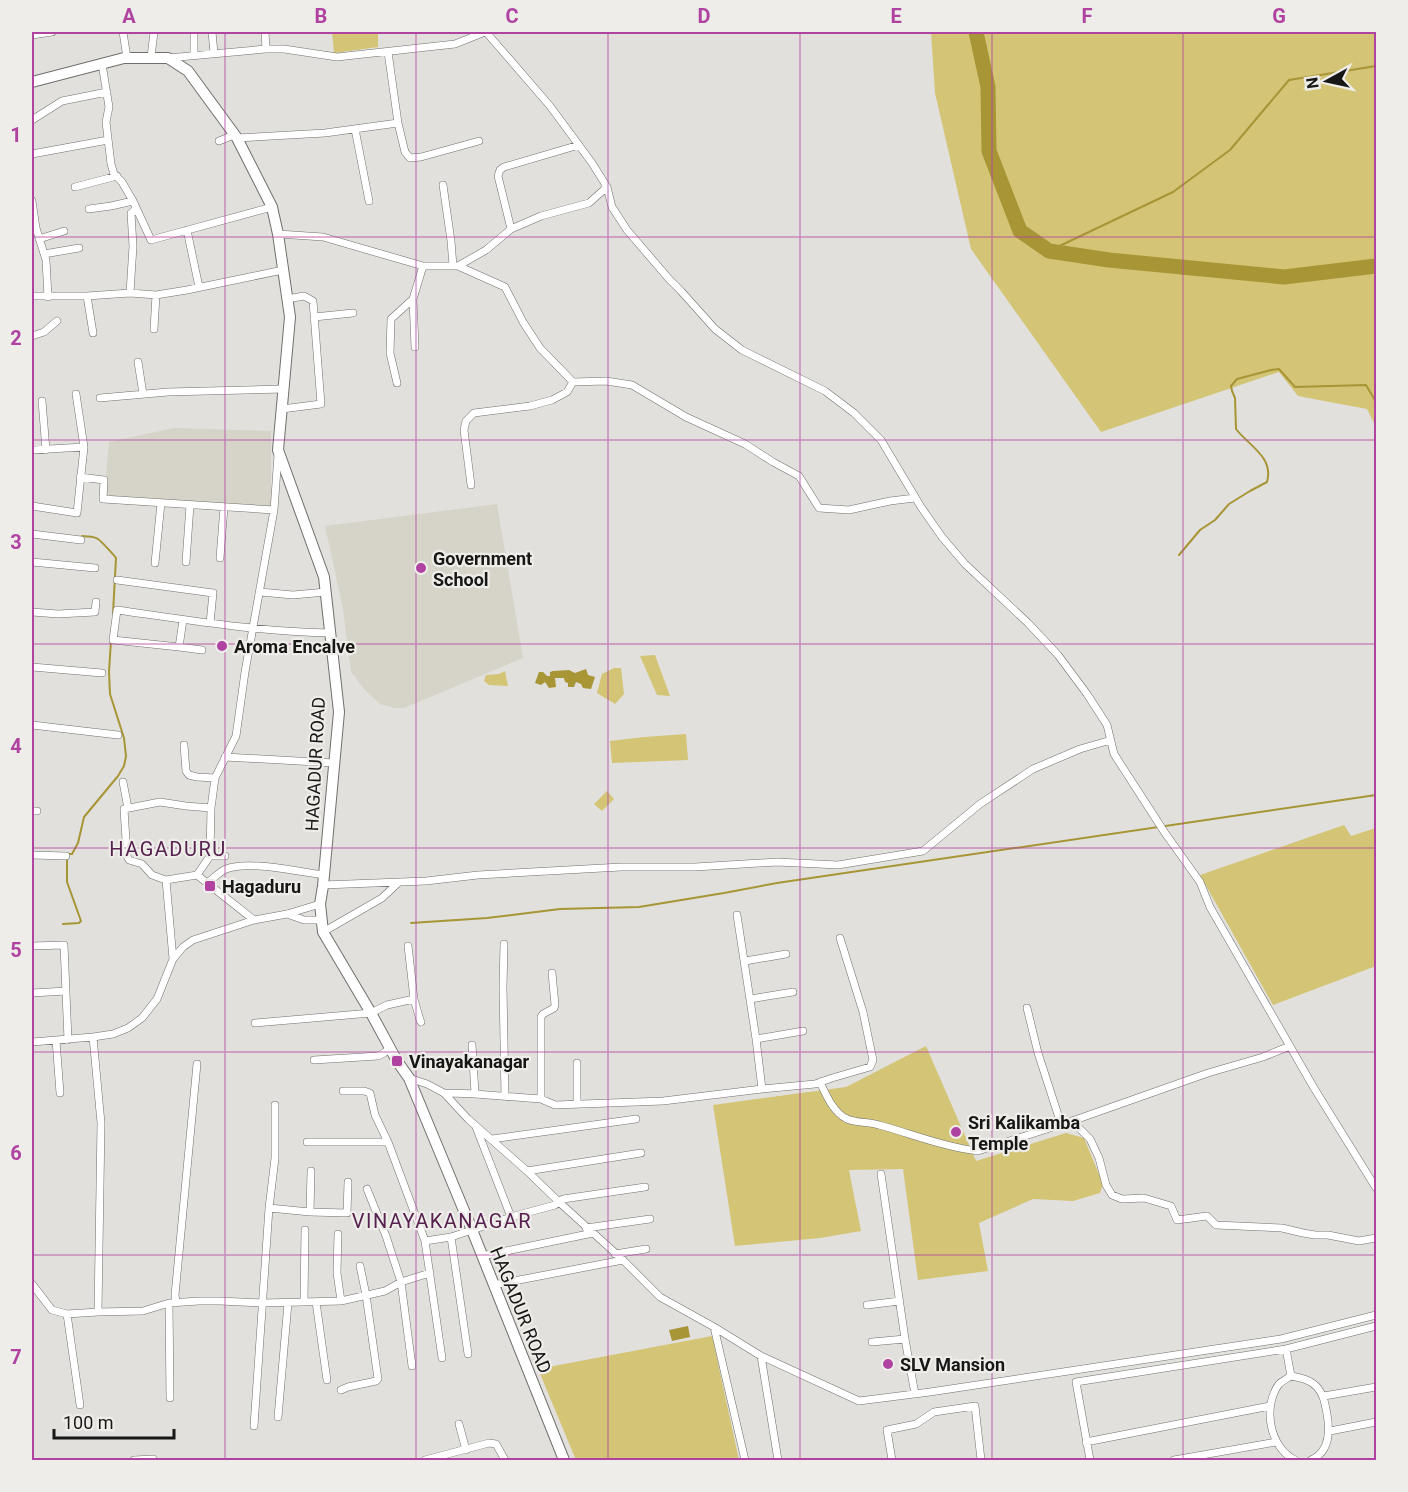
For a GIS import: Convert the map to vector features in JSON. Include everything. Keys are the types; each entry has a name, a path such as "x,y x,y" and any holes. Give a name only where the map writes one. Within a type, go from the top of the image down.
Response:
{"street":[{"path":"32,35 52,32"},
{"path":"123,32 127,58"},
{"path":"151,57 154,32"},
{"path":"194,32 194,55"},
{"path":"212,32 214,53"},
{"path":"265,32 266,49"},
{"path":"32,82 127,58 168,58 266,49 284,49 337,57 455,44 486,32 544,98 579,145 607,187 612,207 627,230 669,279 715,329 742,350 825,391 854,412 880,440 942,537 965,564 1028,623 1058,655 1107,725 1114,754 1200,882 1210,907 1314,1088 1377,1188"},
{"path":"388,52 398,123 405,152 410,158 421,158 479,141"},
{"name":"HAGADUR ROAD","path":"168,58 188,70 236,136 272,207 278,234 290,317 278,450 324,577 339,712 320,904 323,932 409,1078 564,1461"},
{"path":"102,64 109,107 106,122 111,164 135,205 151,240 272,207"},
{"path":"32,120 62,101 107,92"},
{"path":"219,141 236,136 325,133 398,123"},
{"path":"356,129 369,201"},
{"path":"32,154 108,140"},
{"path":"511,229 498,176 500,170 579,145"},
{"path":"75,187 117,176"},
{"path":"443,185 456,266"},
{"path":"456,266 486,250 511,229 541,216 589,203 607,187"},
{"path":"32,201 46,260 48,297"},
{"path":"89,209 135,205"},
{"path":"130,293 133,246 132,213 135,205"},
{"path":"187,230 199,287"},
{"path":"39,238 64,231"},
{"path":"278,234 323,237 423,266 456,266 505,287 523,322 540,348 573,382 606,381 632,385 686,417 745,444 799,476 819,508 849,510 915,498"},
{"path":"44,254 79,248"},
{"path":"415,347 413,299 423,266"},
{"path":"32,296 130,293 156,295 283,270"},
{"path":"154,329 156,295"},
{"path":"87,296 93,333"},
{"path":"282,409 321,404 313,301 304,296 287,299"},
{"path":"397,383 390,353 391,320 413,299"},
{"path":"314,317 353,313"},
{"path":"32,336 44,332 57,321"},
{"path":"138,362 142,394"},
{"path":"471,485 464,430 466,421 474,413 530,406 552,400 567,392 573,382"},
{"path":"100,398 142,394 284,389"},
{"path":"32,506 77,513 84,447 76,394"},
{"path":"42,401 46,450"},
{"path":"32,450 84,447"},
{"path":"211,808 160,802 124,808 129,860 142,864 152,875 166,880 197,875 210,856 211,808 215,778 236,736 252,629 274,510 278,450"},
{"path":"80,477 104,480 103,499 274,510"},
{"path":"155,562 161,503"},
{"path":"186,562 190,505"},
{"path":"220,558 224,507"},
{"path":"32,534 81,540"},
{"path":"32,562 95,568"},
{"path":"117,580 213,593 210,623"},
{"path":"260,592 305,595 326,592"},
{"path":"32,612 58,614 95,612 96,602"},
{"path":"202,650 113,640 117,610 252,629 292,633 330,633"},
{"path":"179,647 183,620"},
{"path":"32,667 102,673"},
{"path":"32,725 118,735"},
{"path":"207,883 227,869 248,866 274,868 324,880 399,882 621,867 695,867 777,862 838,865 923,851 980,804 1033,770 1111,740"},
{"path":"184,745 186,771 189,776 215,778"},
{"path":"225,757 334,764"},
{"path":"123,782 128,808"},
{"path":"32,855 66,856"},
{"path":"210,856 225,856"},
{"path":"197,875 254,920"},
{"path":"166,880 173,959"},
{"path":"323,932 382,898 399,882"},
{"path":"32,1042 93,1037 113,1034 128,1028 142,1018 157,999 173,959 183,947 193,940 254,920 288,914 320,904"},
{"path":"288,914 304,920 322,920"},
{"path":"736,915 745,961 762,1089"},
{"path":"444,1093 475,1093 541,1099 555,1105 663,1101 815,1084 870,1067 873,1060 863,1012 840,938"},
{"path":"32,946 64,945 68,1040"},
{"path":"504,945 502,987 505,1097"},
{"path":"408,946 414,999 422,1022"},
{"path":"745,961 786,954"},
{"path":"541,1099 541,1017 555,1005 552,973"},
{"path":"32,993 66,991"},
{"path":"750,999 793,992"},
{"path":"255,1023 371,1013 387,1005 414,999"},
{"path":"1027,1008 1038,1053 1061,1124"},
{"path":"756,1039 803,1032"},
{"path":"93,1037 101,1123 98,1312"},
{"path":"56,1040 60,1093"},
{"path":"472,1045 475,1093"},
{"path":"820,1082 830,1103 846,1118 978,1151 1208,1073 1263,1057 1290,1046"},
{"path":"314,1060 378,1056 390,1048"},
{"path":"577,1063 577,1104"},
{"path":"170,1398 173,1303 197,1064"},
{"path":"409,1078 444,1093 476,1126 660,1296 761,1356 859,1401 1281,1340 1377,1315"},
{"path":"343,1091 370,1093 375,1115 388,1142 425,1241 442,1358"},
{"path":"254,1426 269,1208 275,1158 275,1105"},
{"path":"492,1139 636,1119"},
{"path":"1072,1121 1090,1139 1100,1158 1106,1185 1112,1195 1122,1198 1144,1198 1171,1206 1177,1220 1207,1216 1216,1225 1282,1228 1359,1241 1377,1238"},
{"path":"476,1126 511,1217"},
{"path":"307,1143 388,1142"},
{"path":"527,1171 641,1153"},
{"path":"310,1212 311,1171"},
{"path":"881,1174 915,1394"},
{"path":"269,1208 347,1213 348,1182"},
{"path":"425,1241 451,1237 555,1205 563,1199 645,1187"},
{"path":"367,1189 386,1236 400,1282 412,1366"},
{"path":"586,1228 650,1219"},
{"path":"304,1302 305,1230"},
{"path":"482,1256 593,1233"},
{"path":"338,1234 337,1273 341,1301"},
{"path":"451,1237 468,1354"},
{"path":"615,1254 646,1249"},
{"path":"493,1286 623,1260"},
{"path":"341,1390 376,1382 378,1379 360,1266"},
{"path":"32,1284 52,1310 67,1314 143,1311 173,1303 341,1301 385,1291 400,1282 430,1273"},
{"path":"867,1305 900,1301"},
{"path":"316,1302 327,1380"},
{"path":"278,1417 288,1303"},
{"path":"67,1314 80,1405"},
{"path":"1090,1461 1076,1382 1286,1349 1377,1326"},
{"path":"714,1327 744,1461"},
{"path":"872,1342 905,1339"},
{"path":"1286,1349 1291,1376"},
{"path":"761,1356 778,1461"},
{"path":"1295,1461 1283,1452 1276,1442 1271,1425 1270,1406 1273,1394 1280,1382 1291,1376 1306,1379 1316,1385 1324,1396 1330,1431 1324,1448 1317,1458 1311,1461"},
{"path":"1324,1396 1377,1387"},
{"path":"892,1461 887,1430 916,1424 934,1412 975,1406 981,1461"},
{"path":"1086,1442 1270,1406"},
{"path":"1330,1431 1377,1422"},
{"path":"459,1424 466,1450"},
{"path":"1174,1461 1276,1442"},
{"path":"424,1461 489,1443 496,1444 505,1461"},
{"path":"134,1461 153,1459 153,1461"}],"shaded area":[{"path":"332,32 378,32 378,47 334,53"},
{"path":"931,32 1376,32 1376,427 1367,409 1298,396 1279,372 1101,432 971,249 935,93"},
{"path":"174,428 269,431 271,429 271,507 104,497 109,442"},
{"name":"Government School","path":"497,504 523,658 404,708 380,704 351,672 343,609 325,526"},
{"path":"655,655 670,696 657,695 640,656"},
{"path":"614,668 621,668 624,694 615,704 597,693 602,674"},
{"path":"586,669 588,675 595,677 591,689 583,688 576,682 574,687 568,687 564,678 555,678 556,687 549,688 545,682 541,685 535,683 539,672 550,676 550,672 553,671 569,670 575,673"},
{"path":"505,671 508,686 489,685 484,681 486,675"},
{"path":"686,734 688,760 612,763 610,741"},
{"path":"607,791 614,799 602,811 594,804"},
{"path":"1344,825 1351,836 1376,828 1376,966 1273,1005 1200,875"},
{"path":"926,1046 976,1161 1066,1133 1084,1138 1103,1184 1100,1193 1073,1201 1033,1199 979,1223 988,1271 918,1280 903,1169 849,1170 861,1231 820,1238 735,1246 713,1105 846,1087"},
{"path":"688,1326 690,1337 672,1341 669,1330"},
{"path":"712,1336 739,1460 576,1460 538,1369"}],"waterway":[{"path":"976,32 988,87 989,151 1020,231 1049,251 1109,260 1284,277 1376,266"},
{"path":"1049,251 1173,192 1230,150 1289,80 1376,66"},
{"path":"1179,555 1200,530 1215,520 1229,504 1267,482 1268,473 1264,459 1236,429 1235,398 1231,386 1237,379 1279,369 1295,387 1366,385 1376,402"},
{"path":"82,536 98,539 116,558 113,613"},
{"path":"63,924 81,921 67,882 67,854 72,854 78,843 84,817 118,776 124,766 126,756 124,738 110,694 111,640"},
{"path":"411,923 487,918 560,909 639,907 777,883 1376,795"}],"place":[{"name":"Government School","path":"421,568"},
{"name":"Aroma Encalve","path":"222,646"},
{"name":"Hagaduru","path":"210,886"},
{"name":"Vinayakanagar","path":"397,1061"},
{"name":"Sri Kalikamba Temple","path":"956,1132"},
{"name":"SLV Mansion","path":"888,1364"}],"district":[{"name":"HAGADURU","path":"168,849"},
{"name":"VINAYAKANAGAR","path":"442,1221"}]}
